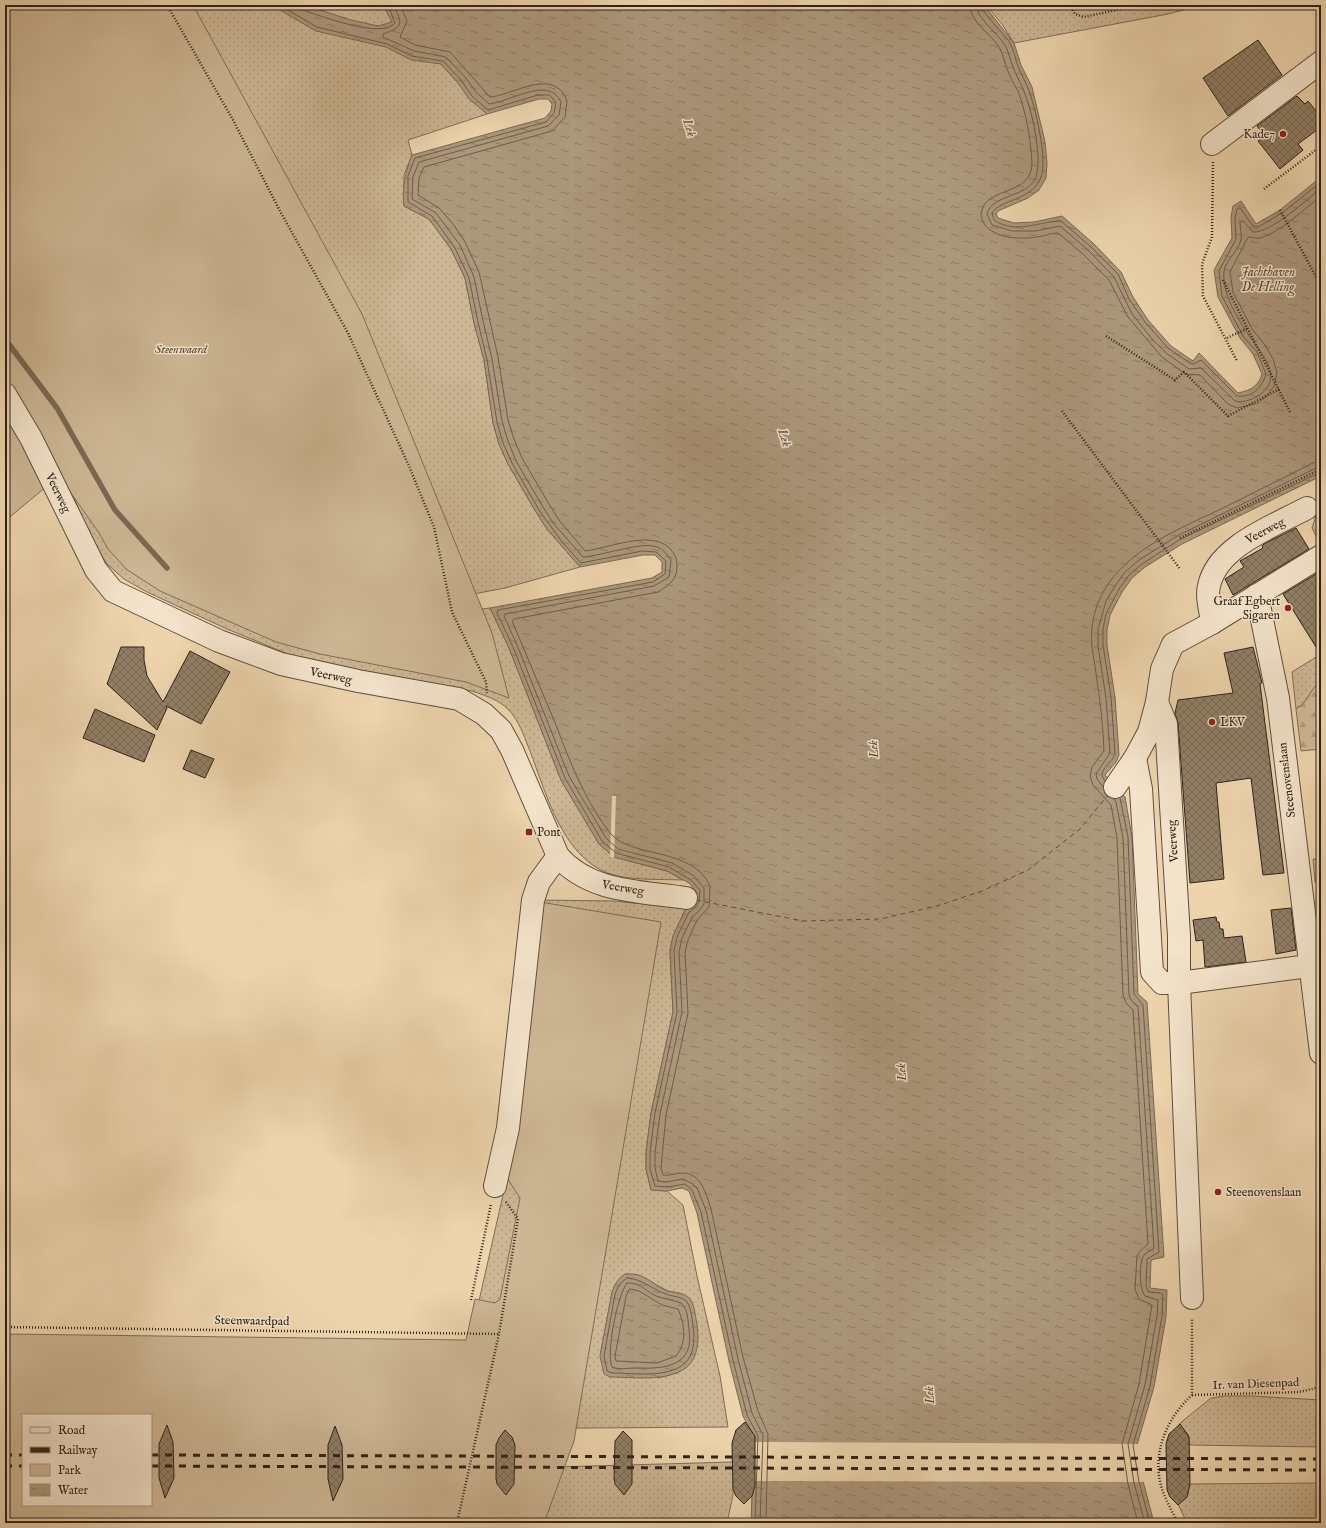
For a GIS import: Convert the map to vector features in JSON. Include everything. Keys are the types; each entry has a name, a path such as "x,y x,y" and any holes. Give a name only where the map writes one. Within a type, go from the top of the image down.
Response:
{"street":[{"path":"1212,144 1321,62"},
{"name":"Veerweg","path":"5,394 31,438 96,570 113,591 219,641 281,664 358,681 459,699 484,714 501,730 512,750 558,856 569,869 599,885 686,898"},
{"name":"Veerweg","path":"1212,623 1208,588 1212,575 1219,563 1236,546 1307,508"},
{"path":"1115,787 1135,758 1149,732 1157,702 1162,669 1173,644 1212,623 1321,556"},
{"name":"Steenovenslaan","path":"1257,595 1278,698 1309,966 1319,1024 1321,1053"},
{"name":"Veerweg","path":"1157,702 1166,724 1179,936 1179,983"},
{"path":"1135,758 1141,788 1152,972 1162,983 1179,983 1309,966"},
{"path":"495,1186 508,1128 533,900 539,882 558,856"},
{"path":"1179,983 1192,1298"}],"path":[{"path":"167,5 233,120 280,211 348,333 409,466 434,527 452,612 486,682 488,702 484,714"},
{"path":"1069,5 1074,14 1084,17 1139,5"},
{"path":"1212,144 1212,237 1202,264 1203,296 1237,361"},
{"path":"1264,189 1321,146"},
{"path":"1280,210 1321,286"},
{"path":"1223,280 1290,412"},
{"path":"1227,338 1248,328"},
{"path":"1106,336 1175,380 1184,372 1228,416 1279,388"},
{"path":"1062,411 1180,569"},
{"path":"1180,538 1321,469"},
{"path":"471,1300 495,1186"},
{"path":"457,1523 499,1334 518,1220 495,1186"},
{"path":"1178,1523 1161,1485 1160,1453 1164,1434 1170,1422 1177,1411 1192,1396 1192,1298"},
{"name":"Steenwaardpad","path":"5,1327 499,1334"},
{"name":"Ir. van Diesenpad","path":"1192,1396 1299,1392 1321,1387"}],"green space":[{"name":"Steenwaard","path":"5,5 383,5 441,64 487,114 408,140 412,155 404,175 404,206 429,219 451,249 465,278 474,323 484,360 493,423 499,444 508,464 547,529 580,567 505,588 468,595 473,610 490,608 509,648 561,780 599,844 614,857 667,871 683,880 645,879 616,876 592,865 579,853 567,838 550,804 523,733 513,715 500,703 472,691 314,662 288,654 227,629 147,592 124,579 107,564 91,538 66,479"},
{"name":"Steenwaard","path":"5,5 193,5 362,314 492,633 509,698 466,682 320,654 276,642 160,591 126,569 108,549 99,533 59,476 5,521"},
{"path":"986,5 1203,5 1168,14 1014,43 1002,24"},
{"path":"1321,500 1321,544 1320,544 1312,528"},
{"path":"1321,654 1321,681 1314,687 1304,703 1296,709 1292,672"},
{"path":"1321,681 1321,749 1301,751 1296,709 1304,703 1314,687"},
{"path":"1313,859 1321,859 1321,881 1315,882"},
{"path":"539,900 614,901 686,908 673,936 670,951 673,1012 651,1113 646,1152 646,1169 651,1190 667,1191 683,1205 697,1276 720,1376 728,1427 450,1429 510,1164","holes":["626,1274 638,1275 668,1291 683,1294 686,1368 677,1373 659,1378 600,1356 612,1293 616,1284 619,1279"]},
{"path":"540,902 661,922 574,1441 544,1523 5,1523 5,1334 466,1340 475,1299 495,1303 500,1299 520,1198 505,1175"},
{"path":"1224,1396 1321,1400 1321,1447 1190,1445 1188,1434 1179,1424 1211,1398"},
{"path":"733,1462 733,1495 727,1523 442,1523 448,1470"},
{"path":"1321,1483 1321,1523 1187,1523 1178,1504 1187,1497 1190,1484"}],"water":[{"path":"271,5 304,5 351,20 378,26 392,22 383,5 984,5 1014,43 1021,65 1032,87 1045,142 1047,163 1046,178 1039,190 1028,198 998,211 996,214 998,218 1014,223 1034,222 1062,216 1094,244 1121,272 1133,297 1148,320 1171,346 1193,361 1199,353 1238,393 1247,391 1256,385 1262,374 1253,354 1240,338 1218,297 1214,270 1232,238 1231,217 1233,206 1241,201 1256,224 1280,210 1321,177 1321,476 1182,544 1145,567 1132,578 1122,592 1110,615 1107,630 1107,645 1115,697 1119,755 1116,762 1105,775 1125,797 1132,837 1138,994 1147,1002 1164,1257 1151,1260 1150,1288 1167,1290 1166,1317 1154,1387 1137,1445 1143,1481 1154,1523 751,1523 754,1437 743,1416 729,1361 697,1213 689,1191 682,1188 667,1191 651,1190 646,1169 646,1152 651,1113 673,1012 670,951 673,936 686,908 696,901 696,891 689,883 667,871 614,857 599,844 561,780 509,648 490,608 652,578 662,572 662,562 655,555 643,555 580,567 547,529 508,464 499,444 493,423 484,360 474,323 465,278 451,249 429,219 404,206 403,193 405,180 412,155 545,118 551,111 552,104 548,99 539,99 487,114 469,99 458,83 441,64 411,60 386,47 316,31"},
{"path":"626,1274 642,1276 667,1291 685,1295 690,1299 694,1309 698,1343 694,1358 684,1369 676,1373 652,1378 610,1377 604,1374 600,1356 612,1292 619,1279"}],"pier":[{"path":"612,796 616,796 614,858 610,857"},
{"path":"752,1442 1140,1444 1145,1482 751,1481"}],"building":[{"path":"1258,40 1282,75 1228,116 1203,78"},
{"path":"1297,96 1305,104 1308,101 1321,117 1321,127 1298,144 1303,150 1280,169 1258,141 1265,136 1257,126"},
{"path":"1296,528 1309,549 1233,595 1225,579 1244,567 1240,561 1263,548 1262,546 1264,544"},
{"path":"1321,571 1321,655 1283,594"},
{"path":"121,647 144,647 144,660 147,676 163,702 190,651 230,672 201,724 166,706 167,708 157,730 107,684"},
{"path":"1253,647 1262,683 1260,684 1284,873 1263,875 1251,778 1216,783 1224,879 1190,883 1178,723 1175,713 1178,700 1233,693 1224,653"},
{"path":"95,709 155,735 144,762 83,738"},
{"path":"191,750 214,759 205,778 183,769"},
{"path":"1291,908 1296,950 1276,954 1271,910"},
{"path":"1216,917 1217,922 1219,922 1220,929 1223,929 1224,938 1242,936 1246,962 1205,967 1203,940 1196,941 1193,920"},
{"path":"745,1422 755,1436 755,1486 752,1496 744,1504 736,1496 733,1489 732,1443 736,1430"},
{"path":"1180,1424 1189,1437 1190,1484 1187,1497 1178,1505 1170,1497 1167,1490 1166,1444 1169,1434"},
{"path":"167,1425 173,1442 174,1478 165,1498 159,1478 159,1444"},
{"path":"335,1426 342,1445 343,1479 333,1501 328,1479 328,1445"},
{"path":"505,1430 512,1437 515,1445 514,1484 506,1495 497,1484 496,1479 496,1445"},
{"path":"623,1431 632,1440 632,1484 624,1495 615,1484 614,1479 615,1441"}],"waterway":[{"path":"5,339 57,408 115,510 167,568"}],"ferry route":[{"path":"696,900 803,921 880,919 937,906 982,891 1028,870 1080,829 1108,795"}],"railway":[{"path":"5,1455 22,1455"},
{"path":"152,1455 1321,1459"},
{"path":"5,1466 22,1466"},
{"path":"152,1466 1321,1470"}],"place":[{"name":"Kade7","path":"1283,134"},
{"name":"Graaf Egbert Sigaren","path":"1288,608"},
{"name":"LKV","path":"1212,722"},
{"name":"Pont","path":"529,832"},
{"name":"Steenovenslaan","path":"1218,1192"}],"water label":[{"name":"Lek","path":"689,128"},
{"name":"Jachthaven De Helling","path":"1268,280"},
{"name":"Lek","path":"784,438"},
{"name":"Lek","path":"874,749"},
{"name":"Lek","path":"902,1072"},
{"name":"Lek","path":"930,1395"}]}
